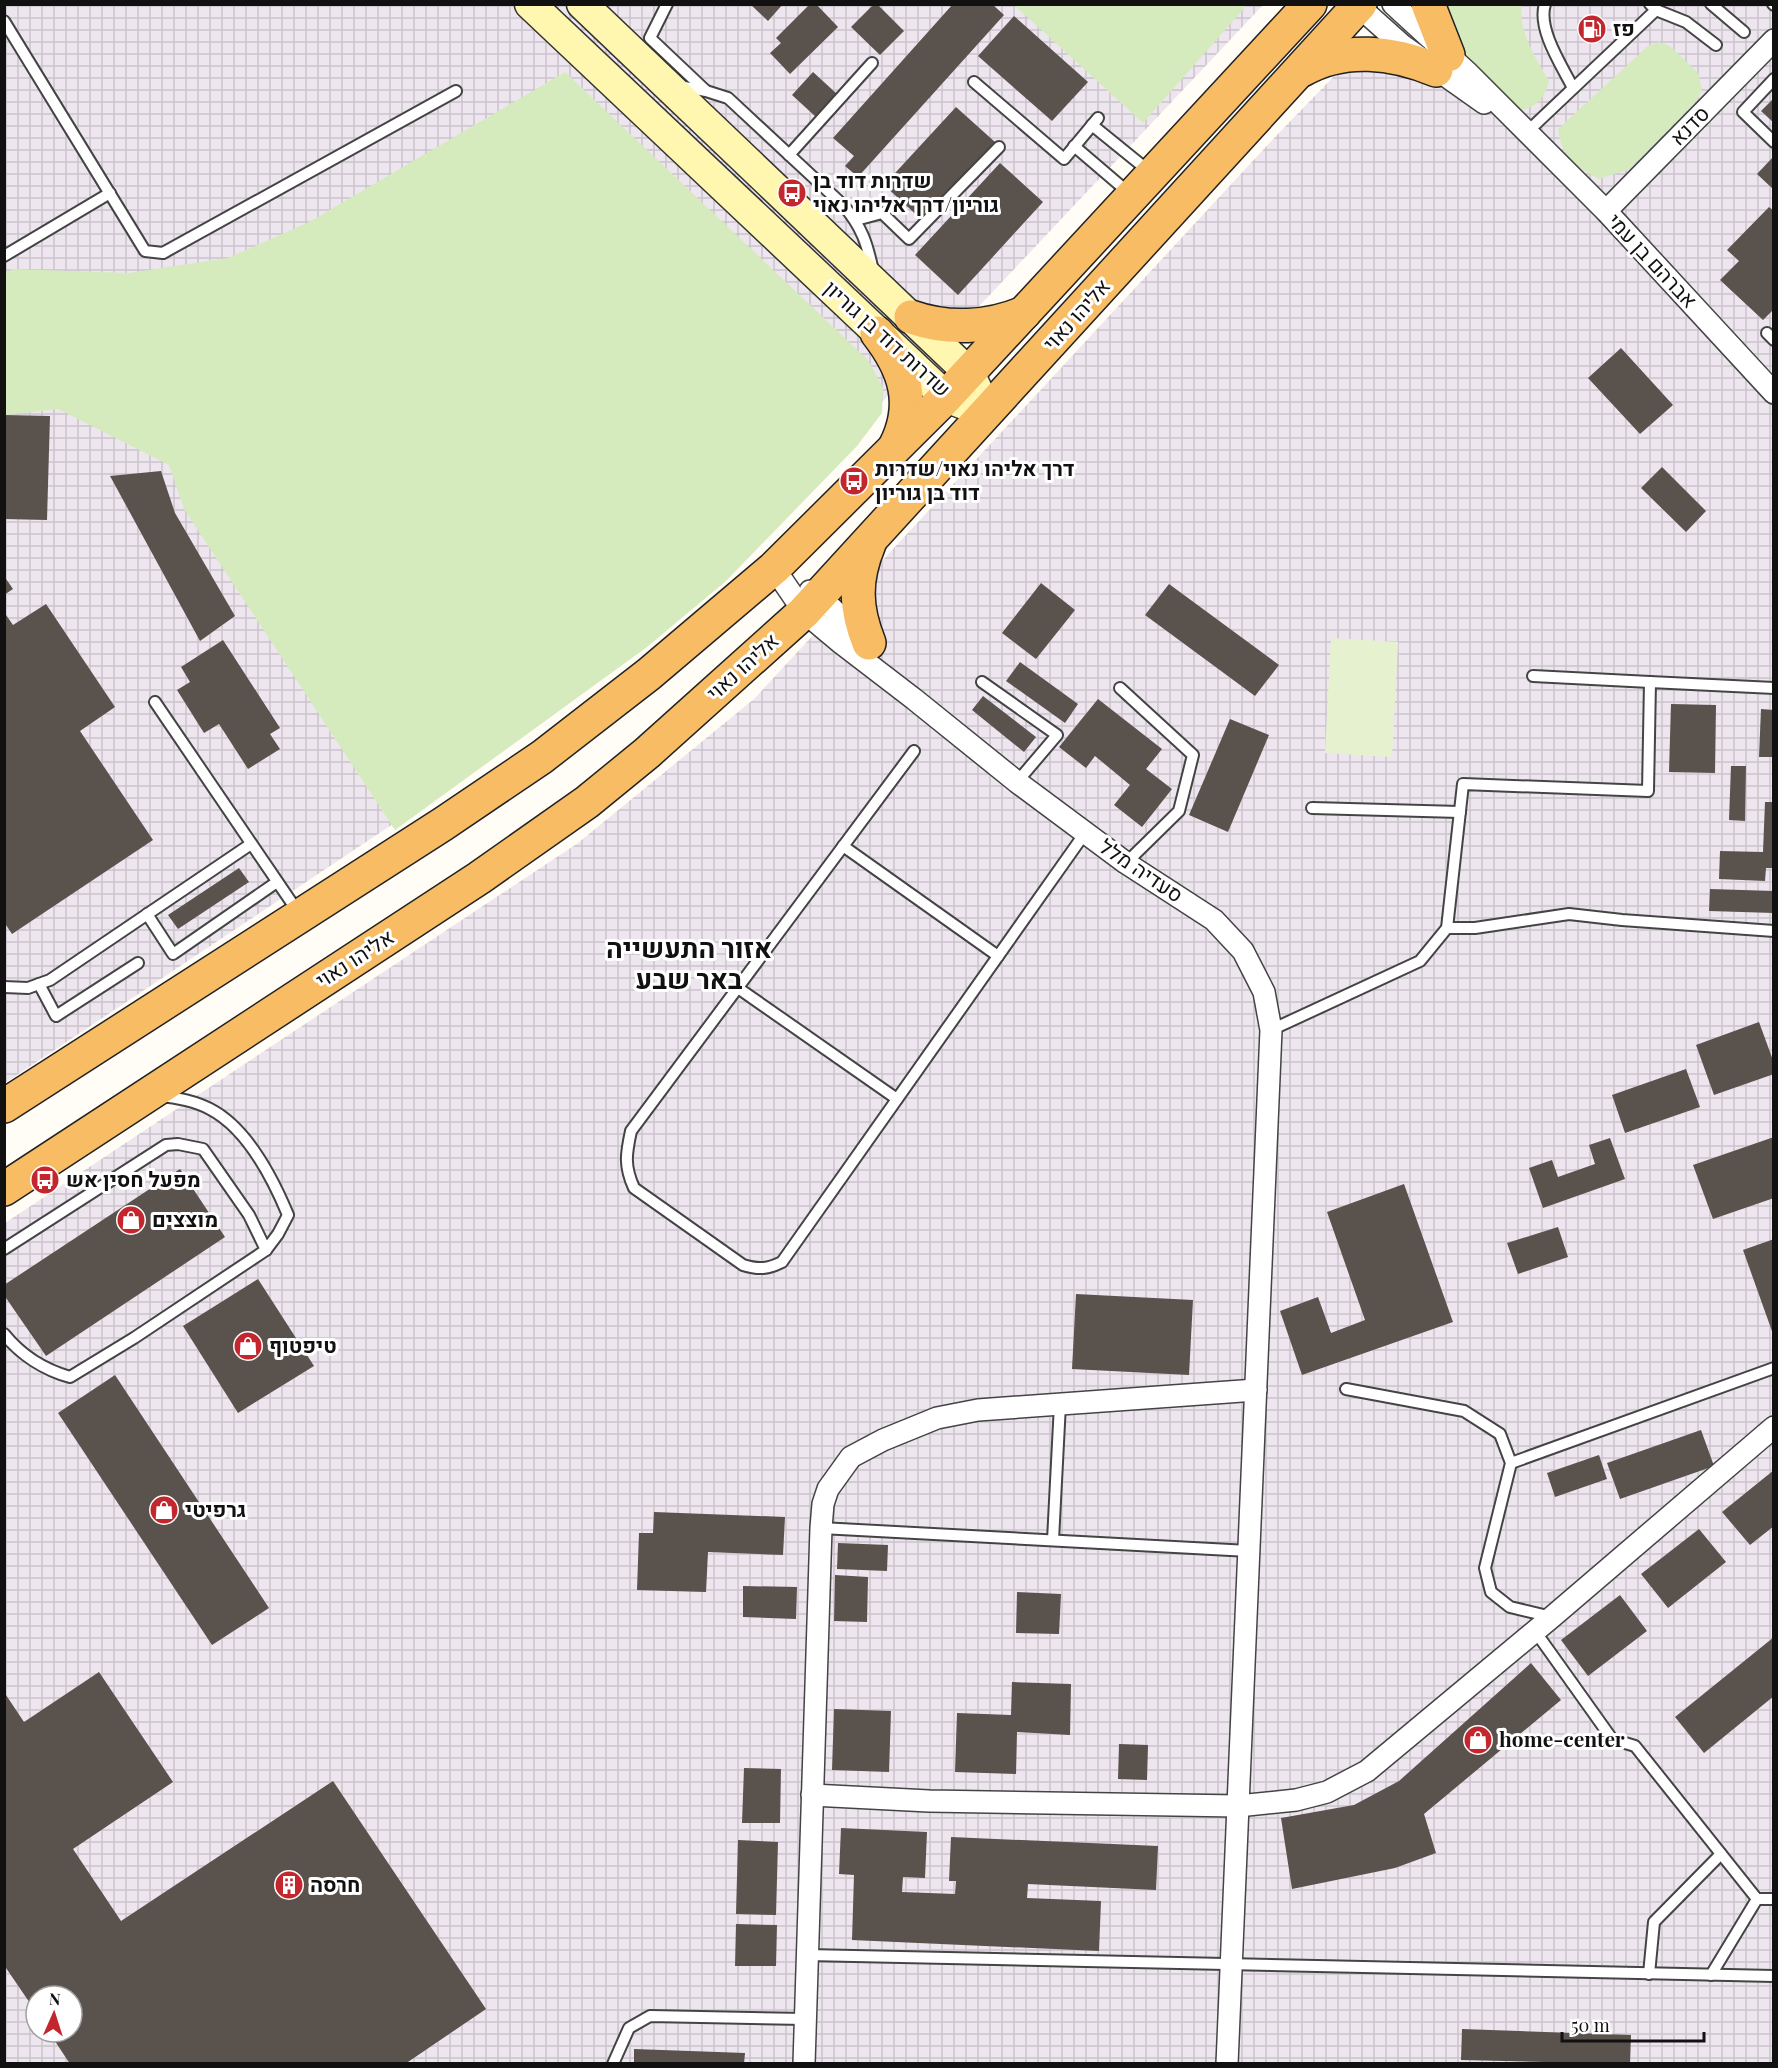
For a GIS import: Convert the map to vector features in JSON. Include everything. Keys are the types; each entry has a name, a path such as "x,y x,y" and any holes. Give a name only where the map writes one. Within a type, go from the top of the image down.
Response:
{"highway":[{"name":"אליהו נאוי","path":"4,1106 443,824 542,757 649,674 774,568 946,398 1310,4"},
{"path":"1298,73 1322,60 1367,53 1406,60 1442,62 1428,4"},
{"name":"אליהו נאוי","path":"12,1186 478,878 587,802 647,753 812,604 1358,5"},
{"path":"911,317 931,323 962,326 993,323 1024,313"},
{"path":"877,333 894,356 905,389 906,419 903,432 894,447"},
{"path":"869,644 859,613 857,596 862,564 873,536"}],"main road":[{"name":"שדרות דוד בן גוריון","path":"530,4 946,398 987,413"},
{"name":"שדרות דוד בן גוריון","path":"582,4 969,373 987,413"}],"street":[{"name":"אברהם בן עמי","path":"1393,4 1442,62 1526,133 1606,211 1773,393"},
{"name":"אברהם בן עמי","path":"1358,5 1402,45 1442,62"},
{"name":"סדנא","path":"1606,211 1773,40"},
{"name":"סעדיה מלל","path":"774,568 812,604 869,644 914,699"},
{"name":"סעדיה מלל","path":"812,604 841,643 1017,782 1126,864 1214,920 1243,951 1264,992 1271,1030 1227,2064"},
{"path":"804,2064 821,1528 823,1504 828,1489 851,1457 883,1440 937,1418 978,1410 1256,1390"},
{"path":"812,1795 929,1802 1238,1806 1296,1800 1327,1792 1367,1771 1773,1428"}],"lane":[{"path":"667,4 650,38 706,91"},
{"path":"1545,4 1542,13 1547,35 1573,88"},
{"path":"1712,4 1744,32"},
{"path":"1526,133 1653,7 1686,22 1716,45"},
{"path":"4,21 145,251 164,254 456,91"},
{"path":"789,154 872,63"},
{"path":"1773,79 1743,112 1773,142"},
{"path":"974,82 1064,159 1095,122 1143,185"},
{"path":"666,84 706,91 728,98 789,154 856,220 865,237 875,283"},
{"path":"1074,146 1143,185"},
{"path":"856,220 882,213 909,239 999,147"},
{"path":"4,256 110,194"},
{"path":"1533,676 1773,688"},
{"path":"982,682 1057,735 1017,782"},
{"path":"1271,1030 1420,961 1447,928 1463,784 1648,791 1650,682"},
{"path":"1120,688 1192,755 1179,811 1126,864"},
{"path":"155,702 301,916"},
{"path":"914,751 631,1131 626,1155 628,1174 634,1188 743,1265 755,1269 769,1268 782,1262 1085,833"},
{"path":"1312,808 1460,812"},
{"path":"4,987 28,988 50,980 251,843"},
{"path":"843,846 998,956"},
{"path":"147,914 173,954 277,882"},
{"path":"1447,928 1475,928 1569,914 1773,931"},
{"path":"39,984 56,1016 138,963"},
{"path":"738,988 897,1099"},
{"path":"5,1335 28,1357 52,1372 70,1377 134,1338 266,1250 278,1234 288,1215 275,1183 238,1131 211,1109 165,1096 146,1096"},
{"path":"4,1249 166,1145 178,1144 202,1149 249,1215 266,1250"},
{"path":"1510,1463 1773,1368"},
{"path":"1346,1389 1464,1411 1500,1434 1510,1463 1485,1569 1491,1592 1509,1607 1552,1617"},
{"path":"1053,1540 1060,1404"},
{"path":"821,1528 1249,1551"},
{"path":"1535,1631 1612,1739 1635,1746 1757,1899"},
{"path":"1649,1974 1654,1922 1722,1854"},
{"path":"1757,1899 1773,1899"},
{"path":"1711,1975 1757,1899"},
{"path":"807,1955 1773,1976"},
{"path":"613,2064 629,2028 650,2016 805,2019"}],"shaded area":[{"path":"5,5 1263,5 969,317 654,624 480,766 5,1083"},
{"path":"1403,5 1773,5 1773,2063 5,2064 5,1223 578,843 754,699 1276,136"}],"green space":[{"path":"1014,5 1247,5 1143,123"},
{"path":"1440,5 1522,5 1521,15 1525,35 1549,81 1538,103 1515,113 1448,40"},
{"path":"1659,42 1670,46 1698,73 1702,89 1698,99 1630,169 1599,179 1583,170 1566,154 1558,129 1648,46"},
{"path":"565,72 868,360 883,388 882,413 857,446 726,581 647,647 395,830 184,509 169,465 58,409 5,415 4,274 12,269 129,273 228,258 309,222"},
{"path":"1331,638 1398,642 1392,757 1325,753"}],"building":[{"path":"750,4 783,4 768,21"},
{"path":"810,4 816,4 838,27 790,74 770,53 781,43 776,38"},
{"path":"874,4 877,4 904,31 880,55 851,27"},
{"path":"953,4 992,4 1004,15 858,177 845,166 854,156 833,138"},
{"path":"1014,16 1088,82 1052,121 978,56"},
{"path":"813,72 837,94 816,117 792,95"},
{"path":"1774,98 1774,123 1761,111"},
{"path":"956,107 995,142 923,221 884,185"},
{"path":"1774,156 1774,190 1757,174"},
{"path":"1000,163 1043,202 958,295 915,255"},
{"path":"1769,207 1774,211 1774,309 1763,320 1720,280 1739,261 1727,250"},
{"path":"1621,348 1673,405 1640,434 1588,378"},
{"path":"4,415 50,416 47,520 4,519"},
{"path":"1662,467 1706,511 1686,532 1641,488"},
{"path":"161,471 175,513 235,616 200,641 110,476"},
{"path":"4,576 13,589 4,595"},
{"path":"1041,583 1075,610 1036,659 1002,633"},
{"path":"1169,584 1279,665 1255,696 1145,615"},
{"path":"46,604 115,707 80,731 153,840 12,934 4,922 4,612 13,625"},
{"path":"223,640 280,728 270,734 280,749 248,769 219,724 204,733 177,690 190,682 181,667"},
{"path":"1020,662 1078,704 1065,723 1006,681"},
{"path":"983,696 1036,737 1024,752 972,710"},
{"path":"1098,699 1162,749 1146,769 1172,789 1142,827 1114,805 1130,785 1095,756 1086,768 1059,747"},
{"path":"1671,704 1716,705 1715,773 1669,772"},
{"path":"1761,709 1774,710 1774,757 1759,757"},
{"path":"1230,719 1269,735 1228,832 1189,815"},
{"path":"1731,766 1746,766 1745,821 1729,820"},
{"path":"1765,802 1774,802 1774,868 1766,868 1765,881 1719,879 1720,851 1763,852"},
{"path":"239,868 249,882 178,929 168,915"},
{"path":"1710,889 1774,891 1774,913 1709,911"},
{"path":"1759,1022 1774,1063 1774,1074 1714,1095 1696,1045"},
{"path":"1686,1069 1700,1107 1625,1133 1612,1095"},
{"path":"1774,1137 1774,1198 1713,1219 1693,1165"},
{"path":"1610,1138 1625,1179 1543,1208 1529,1168 1552,1160 1558,1177 1595,1164 1589,1145"},
{"path":"180,1169 225,1237 46,1356 4,1295 4,1285"},
{"path":"1404,1184 1453,1322 1302,1375 1280,1311 1318,1297 1331,1333 1365,1320 1327,1212"},
{"path":"1558,1227 1568,1257 1518,1274 1507,1243"},
{"path":"1774,1239 1774,1334 1773,1334 1743,1250"},
{"name":"טיפטוף","path":"258,1279 314,1366 238,1413 183,1326"},
{"path":"1076,1294 1193,1300 1189,1375 1072,1369"},
{"name":"גרפיטי","path":"115,1375 269,1608 212,1645 58,1413"},
{"path":"1701,1430 1714,1466 1620,1499 1607,1463"},
{"path":"1599,1455 1607,1479 1555,1497 1547,1473"},
{"path":"1774,1470 1774,1526 1750,1545 1722,1512"},
{"path":"654,1512 785,1517 783,1555 708,1552 706,1592 637,1590 639,1533 653,1533"},
{"path":"1699,1529 1726,1562 1668,1608 1641,1574"},
{"path":"838,1543 888,1545 887,1571 837,1569"},
{"path":"835,1575 868,1577 867,1622 834,1621"},
{"path":"743,1586 797,1587 796,1619 743,1617"},
{"path":"1017,1592 1061,1594 1059,1634 1016,1633"},
{"path":"1620,1595 1647,1631 1588,1676 1561,1640"},
{"path":"1774,1637 1774,1696 1704,1753 1675,1717"},
{"name":"home-center","path":"1531,1663 1561,1700 1424,1814 1436,1853 1395,1868 1292,1889 1281,1818 1354,1805 1399,1781"},
{"name":"חרסה","path":"99,1672 173,1782 73,1849 121,1921 333,1781 486,2009 405,2064 70,2064 57,2044 84,2044 84,1984 24,1984 24,1994 4,1965 4,1692 24,1722"},
{"path":"1012,1682 1071,1684 1070,1735 1017,1732 1016,1774 955,1772 957,1713 1011,1715"},
{"path":"834,1709 891,1711 889,1772 832,1770"},
{"path":"1119,1744 1148,1745 1147,1780 1118,1779"},
{"path":"744,1768 781,1769 780,1823 742,1823"},
{"path":"841,1828 927,1832 925,1878 903,1877 902,1892 955,1894 956,1881 949,1881 951,1837 1158,1846 1156,1890 1028,1884 1027,1898 1101,1901 1099,1951 852,1940 854,1875 839,1874"},
{"path":"738,1840 778,1842 776,1915 736,1914"},
{"path":"736,1924 777,1925 776,1966 735,1966"},
{"path":"1462,2029 1631,2035 1630,2064 1461,2060"},
{"path":"634,2049 745,2053 744,2064 634,2064"}],"place":[{"name":"פז","path":"1592,29"},
{"name":"שדרות דוד בן גוריון/דרך אליהו נאוי","path":"792,193"},
{"name":"דרך אליהו נאוי/שדרות דוד בן גוריון","path":"854,481"},
{"name":"מפעל חסין אש","path":"45,1180"},
{"name":"מוצצים","path":"131,1220"},
{"name":"טיפטוף","path":"248,1346"},
{"name":"גרפיטי","path":"164,1510"},
{"name":"home-center","path":"1478,1740"},
{"name":"חרסה","path":"289,1885"}],"district":[{"name":"אזור התעשייה באר שבע","path":"689,964"}]}
